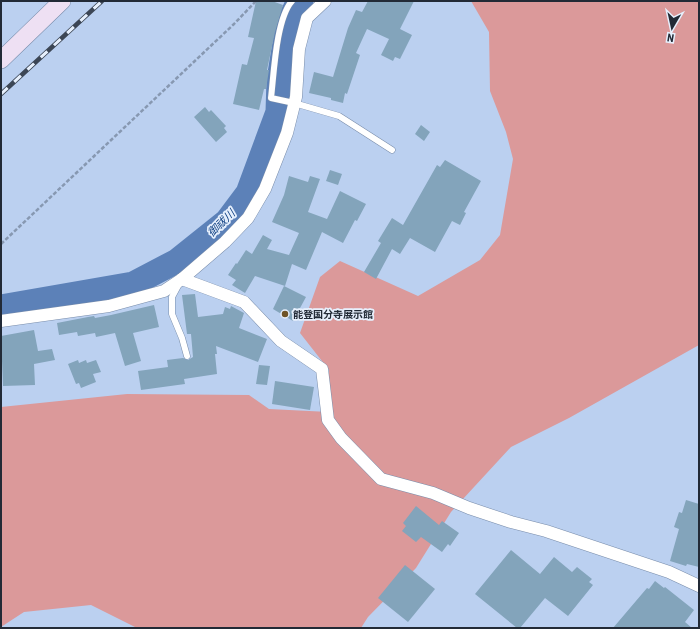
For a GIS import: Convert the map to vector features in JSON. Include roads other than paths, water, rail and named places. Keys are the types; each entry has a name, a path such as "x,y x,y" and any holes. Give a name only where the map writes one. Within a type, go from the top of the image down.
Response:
{"street":[{"path":"1,60 62,1"},
{"path":"1,321 109,306 164,291 182,279 225,242 248,218 268,182 288,133 294,102 299,49 307,18 325,1"},
{"path":"182,279 244,302 281,341 322,369 328,420 340,438 381,479 433,492 483,512 546,531 669,572 699,586"}],"lane":[{"path":"292,1 283,18 276,50 271,98 294,102 339,116 392,150"},
{"path":"182,279 172,297 172,314 182,338 187,356"}],"waterway":[{"name":"御祓川","path":"1,307 133,284 177,261 227,221 248,193 278,112 279,80 288,24 297,5 301,1"}],"railway":[{"path":"1,94 102,1"}],"place":[{"name":"能登国分寺展示館","path":"285,314"}]}
